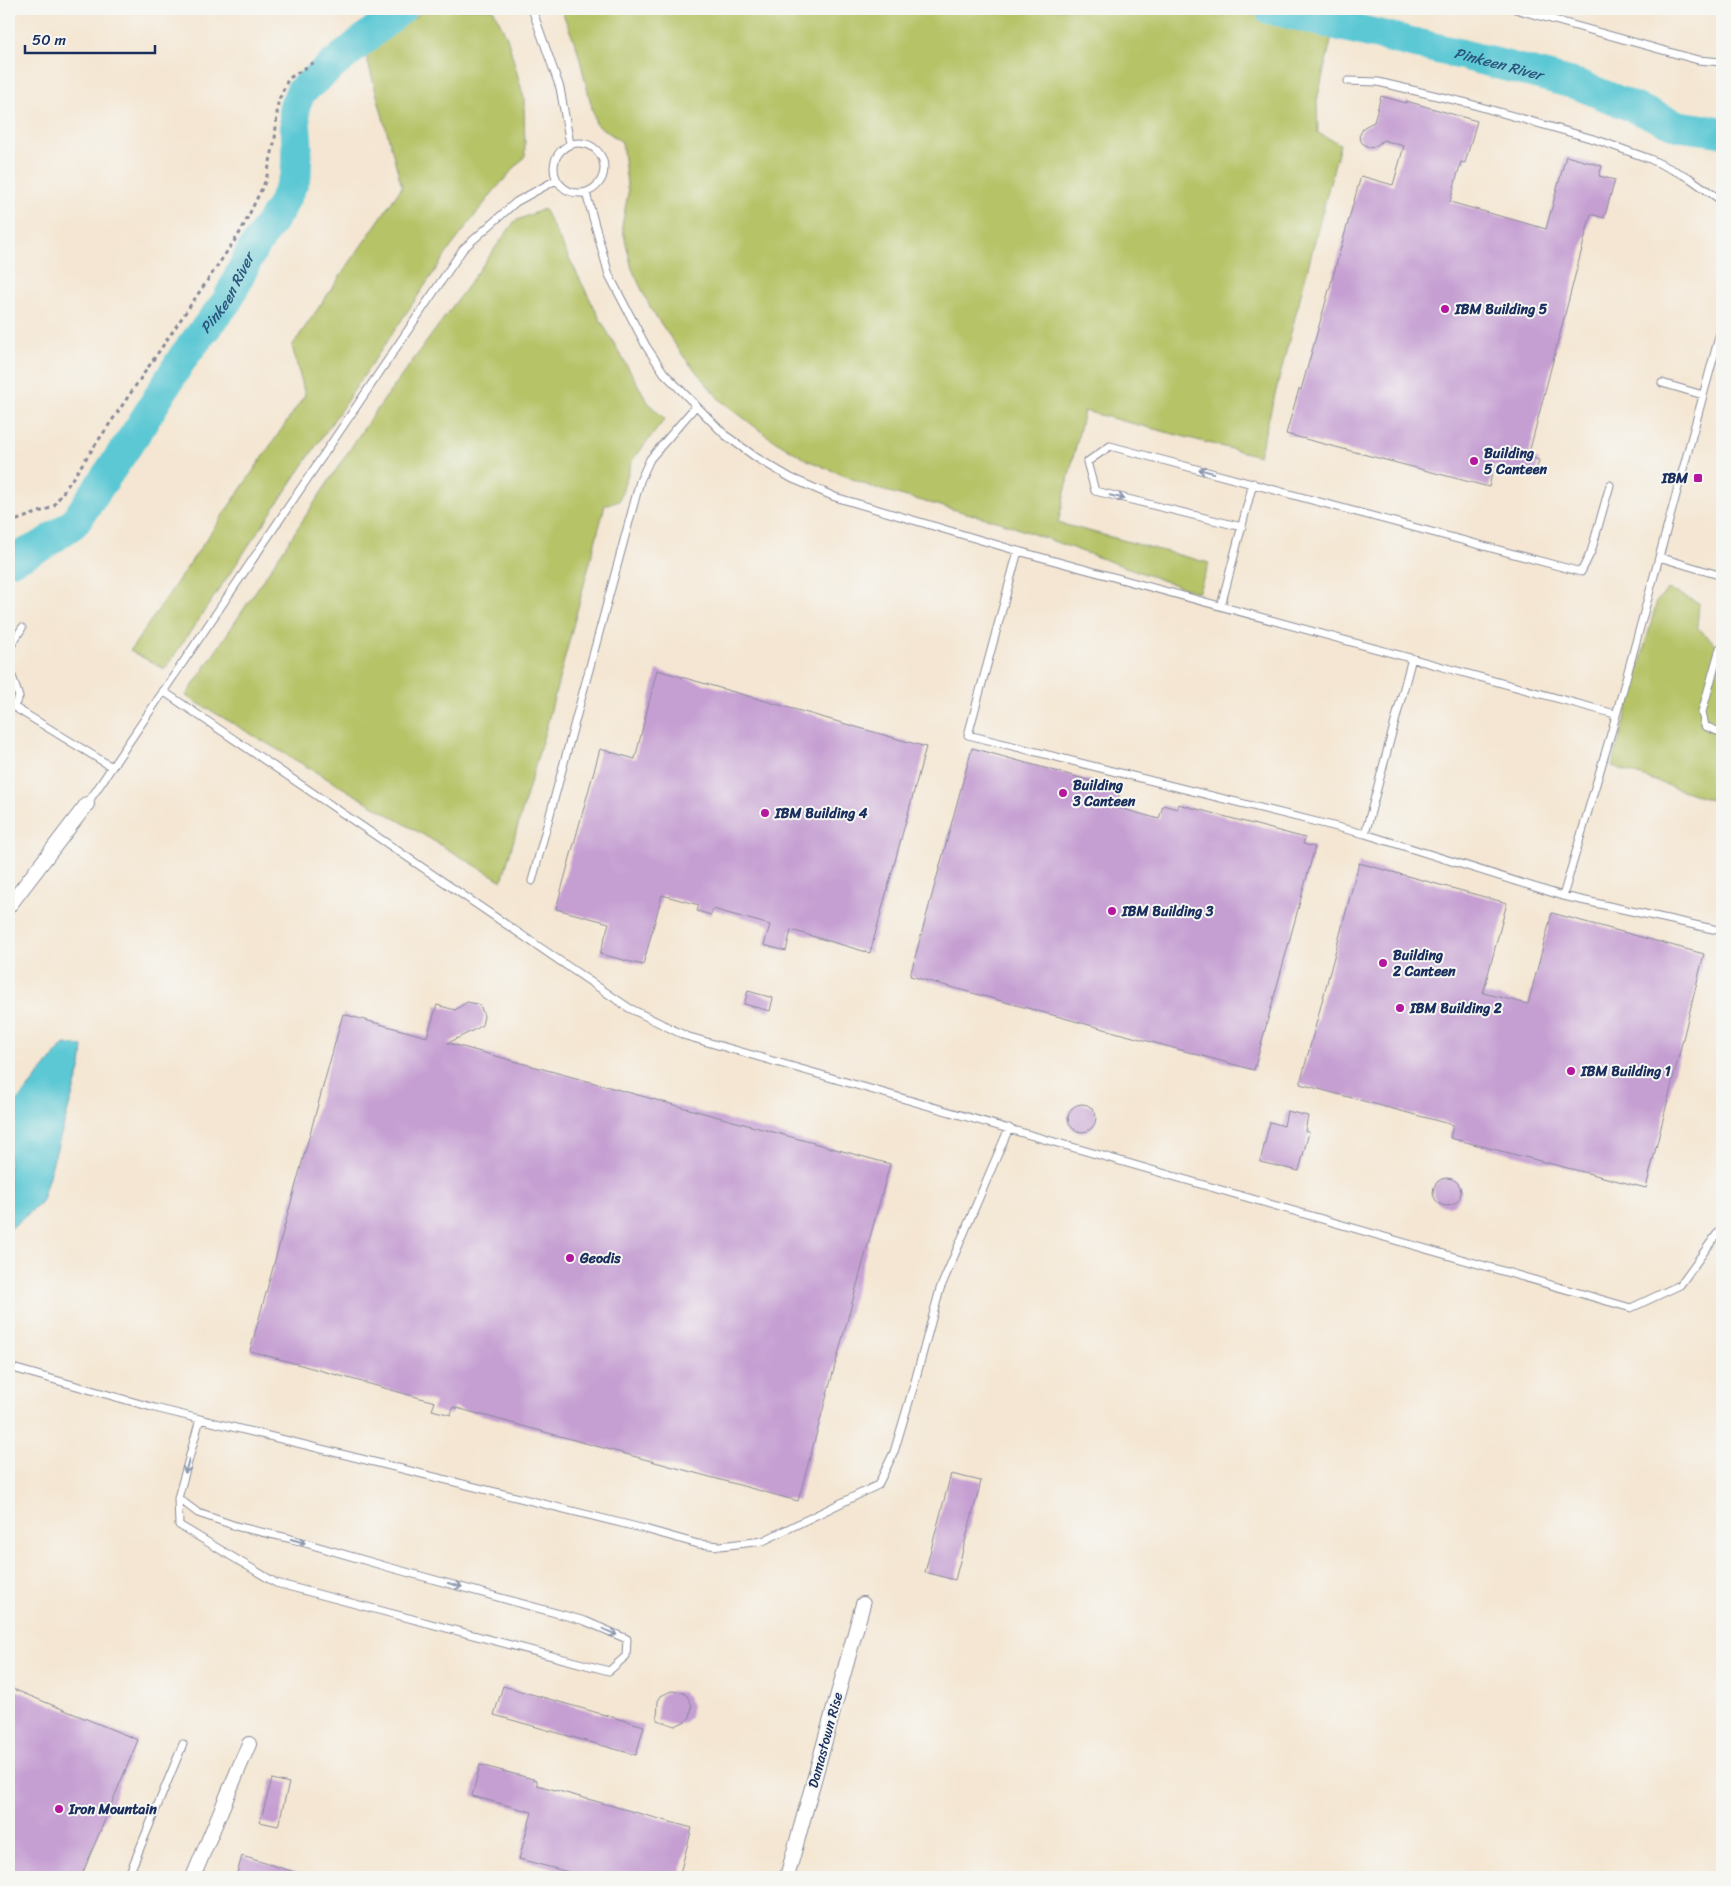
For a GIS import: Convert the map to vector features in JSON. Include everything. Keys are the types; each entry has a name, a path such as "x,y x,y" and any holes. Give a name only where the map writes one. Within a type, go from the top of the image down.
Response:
{"street":[{"path":"9,906 88,804"},
{"name":"Damastown Rise","path":"787,1877 862,1604"},
{"path":"193,1877 249,1744"}],"lane":[{"path":"532,9 560,88 570,144"},
{"path":"1515,9 1698,60 1722,62"},
{"path":"1348,81 1378,82 1597,140 1650,159 1688,177 1722,201"},
{"path":"578,143 594,147 603,160 603,176 599,184 586,193 577,194 569,192 556,180 554,163 557,155 570,144 578,143"},
{"path":"88,804 463,249 516,202 556,180"},
{"path":"586,193 609,276 646,346 664,374 725,435 791,478 835,497 1018,551 1615,714"},
{"path":"1563,896 1722,326"},
{"path":"1662,383 1703,396"},
{"path":"532,881 640,481 650,459 695,407"},
{"path":"1242,527 1095,491 1087,462 1110,446 1581,572 1591,552 1610,484"},
{"path":"1221,606 1253,483"},
{"path":"1018,551 968,736 1365,834 1563,896 1722,931"},
{"path":"1658,558 1722,576"},
{"path":"9,649 22,628"},
{"path":"1722,647 1720,648 1702,712 1705,726 1722,734"},
{"path":"1365,834 1412,658"},
{"path":"9,666 19,697 11,705 112,767"},
{"path":"163,691 629,1008 686,1036 1631,1308 1680,1285 1722,1227"},
{"path":"9,1367 200,1419 637,1526 698,1544 720,1546 763,1541 878,1485 894,1452 940,1288 1009,1128"},
{"path":"178,1498 198,1513 239,1527 288,1538 585,1621 627,1639 626,1656 609,1671 276,1582 179,1525 178,1498 200,1419"},
{"path":"128,1877 183,1744"}],"path":[{"path":"9,522 53,507 219,264 241,230 266,180 276,139 278,102 288,79 316,61"}],"green space":[{"path":"425,9 493,9 507,37 524,98 525,156 493,192 451,247 165,669 130,651 305,395 292,346 402,187 366,55"},
{"path":"561,9 1270,9 1335,24 1317,100 1318,133 1340,144 1259,456 1084,411 1058,523 1209,563 1198,593 1000,522 874,488 807,460 766,435 720,400 684,357 652,311 632,269 622,226 628,193 622,142 596,124 577,48"},
{"path":"544,209 600,319 649,404 665,419 632,461 619,501 605,505 548,721 502,881 186,696 370,419 515,221"},
{"path":"1668,589 1699,603 1697,627 1720,648 1722,653 1722,804 1612,766 1657,601"}],"water":[{"path":"64,1044 83,1046 81,1066 41,1203 9,1230 9,1111"}],"building":[{"name":"IBM Building 5","path":"1381,96 1477,121 1465,163 1461,162 1450,202 1546,229 1566,156 1602,166 1599,176 1615,180 1604,218 1591,214 1528,457 1539,460 1535,476 1494,465 1489,487 1286,434 1299,389 1301,390 1361,176 1393,185 1404,146 1383,140 1376,146 1368,147 1362,143 1359,136 1364,127 1374,122"},
{"name":"IBM Building 4","path":"657,670 926,747 870,953 791,930 786,951 764,945 770,925 713,909 711,915 697,911 699,905 662,895 643,965 600,954 609,923 556,909 600,749 635,759"},
{"name":"IBM Building 3","path":"972,748 1106,785 1105,788 1120,792 1116,807 1159,819 1163,805 1177,809 1178,804 1305,838 1303,844 1315,847 1254,1070 910,976"},
{"path":"1359,863 1507,903 1483,993 1528,1004 1552,913 1704,954 1646,1188 1450,1138 1453,1125 1300,1084"},
{"path":"748,991 773,998 770,1011 744,1004"},
{"name":"Geodis","path":"467,1002 481,1007 484,1016 482,1025 448,1043 890,1164 798,1501 453,1407 451,1415 432,1410 435,1402 250,1351 343,1014 427,1037 437,1005 455,1010"},
{"path":"1082,1104 1092,1108 1096,1118 1092,1128 1082,1132 1072,1128 1068,1118 1072,1108"},
{"path":"1287,1111 1308,1116 1305,1131 1309,1132 1299,1171 1260,1162 1270,1122 1284,1126"},
{"path":"1447,1178 1457,1182 1461,1192 1457,1202 1447,1206 1437,1202 1433,1192 1437,1182"},
{"path":"951,1474 981,1481 955,1580 925,1572"},
{"path":"503,1686 644,1726 636,1755 494,1715"},
{"name":"Iron Mountain","path":"13,1689 138,1740 81,1877 9,1877 9,1700"},
{"path":"671,1691 682,1692 687,1696 692,1705 690,1717 675,1726 657,1720 658,1701 661,1696"},
{"path":"480,1765 537,1780 537,1785 692,1828 679,1877 587,1877 519,1859 532,1812 472,1796"},
{"path":"272,1779 289,1783 278,1826 260,1822"},
{"path":"242,1856 301,1874 301,1877 236,1877"}],"waterway":[{"name":"Pinkeen River","path":"9,558 14,559 43,545 74,523 140,427 183,357 227,301 251,252 280,209 296,176 297,145 294,108 301,91 401,9"},
{"name":"Pinkeen River","path":"1270,9 1460,54 1579,85 1679,126 1722,132"}],"place":[{"name":"IBM Building 5","path":"1445,309"},
{"name":"Building 5 Canteen","path":"1474,461"},
{"name":"IBM","path":"1698,478"},
{"name":"Building 3 Canteen","path":"1063,793"},
{"name":"IBM Building 4","path":"765,813"},
{"name":"IBM Building 3","path":"1112,911"},
{"name":"Building 2 Canteen","path":"1383,963"},
{"name":"IBM Building 2","path":"1400,1008"},
{"name":"IBM Building 1","path":"1571,1071"},
{"name":"Geodis","path":"570,1258"},
{"name":"Iron Mountain","path":"59,1809"}]}
